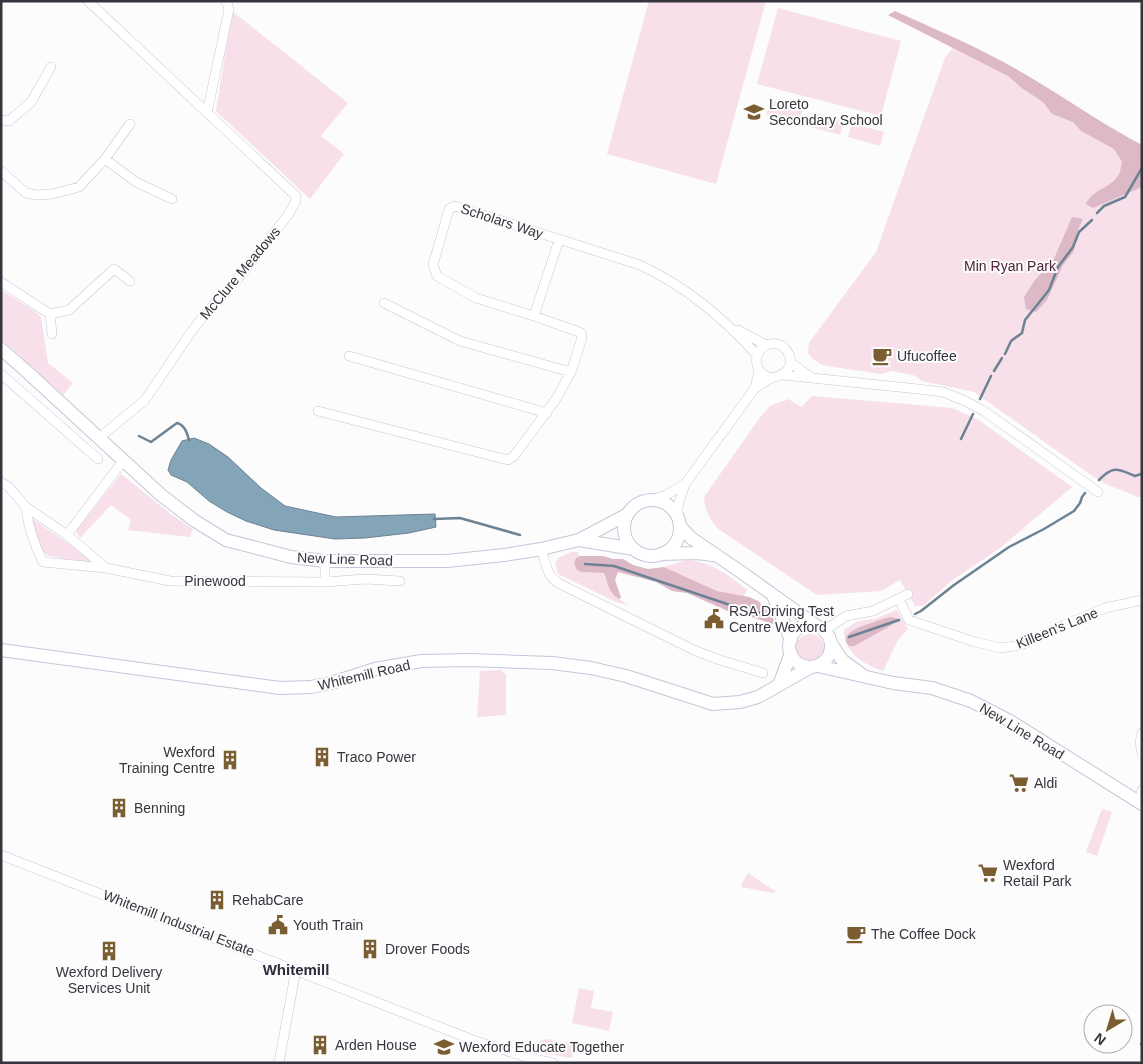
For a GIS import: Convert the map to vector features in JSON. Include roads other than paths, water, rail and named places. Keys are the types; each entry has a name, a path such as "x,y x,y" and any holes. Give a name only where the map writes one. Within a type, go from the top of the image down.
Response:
{"main road":[{"name":"New Line Road","path":"1,349 161,495 195,521 226,540 290,557 325,561 447,561 542,549 579,540 628,514"},
{"path":"715,556 697,553 652,556 642,554 628,542 625,532 628,514 633,507 641,502 650,500 668,504 674,510 691,538 821,629 831,643 828,657 814,666 798,663 791,653"},
{"path":"661,554 669,550 676,543 680,534 679,521"},
{"name":"New Line Road","path":"579,540 634,549"},
{"path":"773,595 791,640 791,653 778,685"},
{"path":"791,640 798,629 805,626 821,629"},
{"name":"New Line Road","path":"831,643 842,660 864,676"},
{"name":"Whitemill Road","path":"1,650 280,688 311,687 375,670 421,661 470,660 552,663 591,668 626,676 713,704 740,702 758,697 814,666"},
{"name":"New Line Road","path":"814,666 893,683 932,688 971,701 1010,721 1141,799"}],"street":[{"name":"McClure Meadows","path":"88,1 296,196 296,202 288,215 242,274 205,314 145,400 99,438"},
{"path":"207,113 229,9 226,1"},
{"path":"1,120 9,120 31,102 51,67"},
{"path":"1,171 26,193 36,195 53,194 80,187 105,159 130,124"},
{"path":"105,159 136,182 172,199"},
{"name":"Scholars Way","path":"318,411 508,460 514,456 547,413 571,372 582,338 581,333 476,298 437,276 433,265 449,209 455,206 559,240 534,316"},
{"path":"559,240 654,272 678,285 730,325 766,345 775,344 783,347 787,351 790,362 783,375"},
{"path":"1,282 50,314 69,310 114,269 130,281"},
{"path":"384,303 460,341 571,372"},
{"path":"50,314 52,334"},
{"path":"730,325 757,355"},
{"path":"766,345 757,355 756,360 762,374 772,378"},
{"path":"350,356 547,413"},
{"path":"790,362 812,378"},
{"path":"12,382 24,368"},
{"path":"679,521 678,506 686,484 755,388 759,370"},
{"path":"1,374 98,459"},
{"path":"755,388 772,378 783,375 943,392 964,400 984,412 1098,492"},
{"path":"67,535 123,461"},
{"name":"Pinewood","path":"1,482 9,486 26,507 67,535 106,568"},
{"path":"650,500 666,495 686,484"},
{"name":"Pinewood","path":"26,507 28,525 35,546 44,562 106,568 170,581 325,582 365,579 400,581"},
{"path":"542,549 547,572 558,583 696,651 763,673"},
{"path":"325,561 325,582"},
{"name":"Killeen's Lane","path":"821,629 846,616 873,611 904,597 909,620 975,642 1001,648 1021,646 1105,608 1142,600"},
{"path":"1142,732 1140,742 1142,754"},
{"name":"Whitemill Industrial Estate","path":"1,855 472,1040 528,1058 553,1063"},
{"path":"278,1063 296,970"}],"water":[{"path":"194,438 209,444 228,457 261,488 285,506 336,517 435,514 436,527 409,533 335,539 274,530 246,521 209,501 187,482 171,475 168,470 171,460 182,441"}],"waterway":[{"path":"1097,213 1104,206 1125,197 1142,168"},
{"path":"1005,354 1011,341 1022,333 1025,320 1049,290 1058,267 1073,247 1079,232 1092,220"},
{"path":"994,371 1002,358"},
{"path":"980,399 991,376"},
{"path":"961,439 973,414"},
{"path":"139,436 151,442 177,423 184,427 189,440"},
{"path":"1099,480 1112,470 1135,476 1141,474"},
{"path":"915,614 1009,547 1074,511 1085,493"},
{"path":"434,519 460,518 520,535"},
{"path":"585,564 614,566 736,607 768,615"},
{"path":"849,637 899,620"}],"place":[{"name":"Loreto Secondary School","path":"754,112"},
{"name":"Ufucoffee","path":"882,356"},
{"name":"RSA Driving Test Centre Wexford","path":"714,619"},
{"name":"Traco Power","path":"322,757"},
{"name":"Wexford Training Centre","path":"230,760"},
{"name":"Aldi","path":"1019,783"},
{"name":"Benning","path":"119,808"},
{"name":"Wexford Retail Park","path":"988,873"},
{"name":"RehabCare","path":"217,900"},
{"name":"Youth Train","path":"278,925"},
{"name":"The Coffee Dock","path":"856,934"},
{"name":"Drover Foods","path":"370,949"},
{"name":"Wexford Delivery Services Unit","path":"109,951"},
{"name":"Arden House","path":"320,1045"},
{"name":"Wexford Educate Together","path":"444,1047"}],"district":[{"name":"Whitemill","path":"296,969"}],"park label":[{"name":"Min Ryan Park","path":"1010,266"}]}
